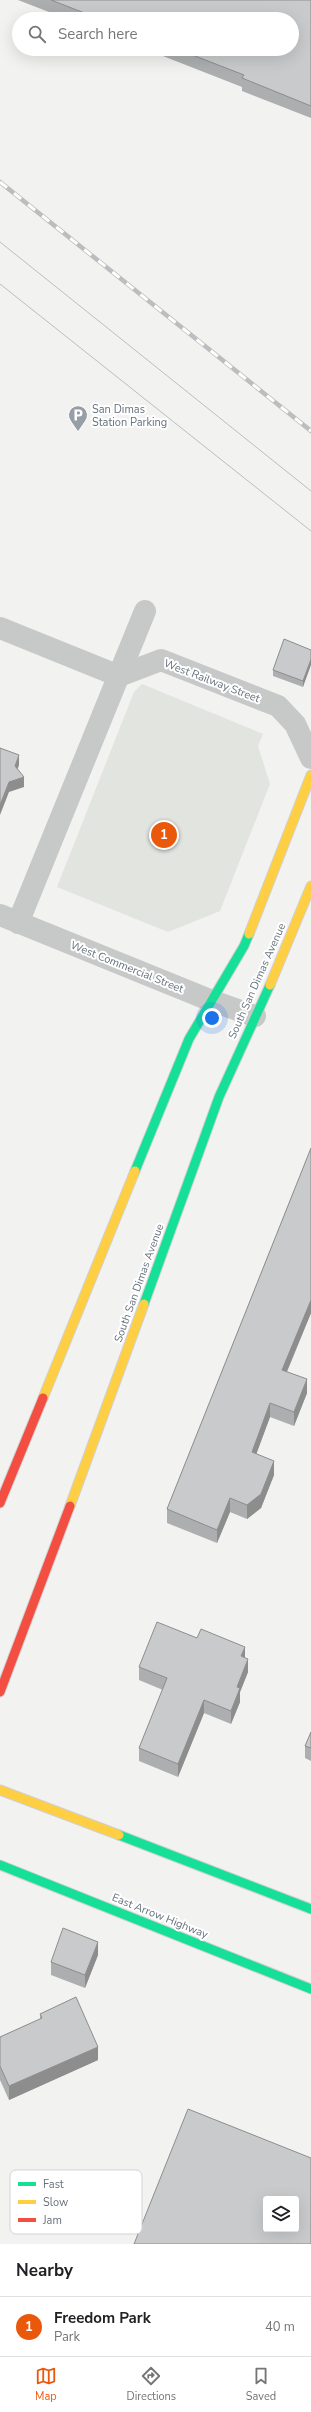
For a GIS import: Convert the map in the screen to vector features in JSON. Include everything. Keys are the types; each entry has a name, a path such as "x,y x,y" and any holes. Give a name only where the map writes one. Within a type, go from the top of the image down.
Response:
{"street":[{"path":"9,919 119,676 145,611"},
{"path":"0,628 119,676"},
{"name":"West Railway Street","path":"119,676 160,660 278,706 295,724 311,758"},
{"path":"0,1503 189,1039 244,946 311,775"},
{"name":"South San Dimas Avenue","path":"0,1692 97,1433 219,1098 311,886"},
{"name":"West Commercial Street","path":"9,919 212,1001 255,1016"},
{"path":"0,1790 311,1909"},
{"name":"East Arrow Highway","path":"0,1865 311,1989"}],"shaded area":[{"path":"142,684 263,734 258,746 270,784 220,911 168,932 57,887 134,692"}],"building":[{"path":"51,0 311,0 311,106 242,78 244,75 195,56 299,56 299,12 82,12"},
{"path":"284,639 311,650 311,659 303,681 273,670"},
{"path":"0,748 19,755 15,766 24,777 9,782 0,805"},
{"path":"311,1148 311,1300 282,1370 307,1379 294,1412 270,1403 252,1452 274,1461 261,1494 247,1505 230,1498 217,1530 167,1509"},
{"path":"157,1622 197,1638 201,1629 245,1647 241,1656 248,1659 237,1687 240,1688 231,1711 204,1700 178,1764 139,1748 167,1678 139,1667"},
{"path":"311,1732 311,1748 305,1746"},
{"path":"63,1928 98,1942 85,1975 51,1962"},
{"path":"76,1997 98,2047 9,2086 0,2066 0,2037 42,2018 40,2014"},
{"path":"188,2109 311,2158 311,2244 134,2244 138,2234 142,2234 142,2224"}],"tram line":[{"path":"0,242 311,491"},
{"path":"0,284 311,531"}],"railway":[{"path":"0,182 311,431"}],"traffic: fast":[{"path":"135,1171 189,1039 244,946 249,934"},
{"path":"144,1304 219,1097 270,985"},
{"path":"119,1835 311,1909"},
{"path":"0,1865 311,1989"}],"traffic: slow":[{"path":"249,934 311,775"},
{"path":"270,985 311,886"},
{"path":"43,1398 135,1171"},
{"path":"70,1506 144,1304"},
{"path":"0,1790 119,1835"}],"traffic: jam":[{"path":"0,1503 43,1398"},
{"path":"0,1692 70,1506"}],"place":[{"name":"San Dimas Station Parking","path":"78,432"},
{"name":"Freedom Park","path":"164,835"}]}
